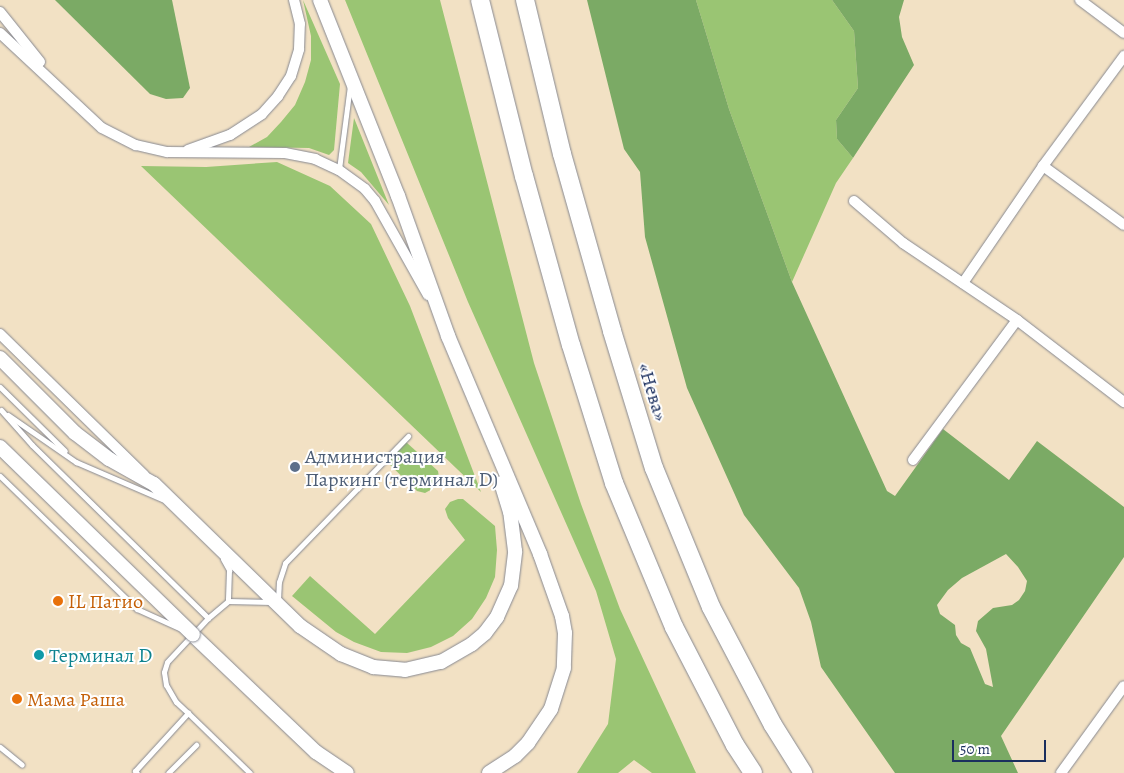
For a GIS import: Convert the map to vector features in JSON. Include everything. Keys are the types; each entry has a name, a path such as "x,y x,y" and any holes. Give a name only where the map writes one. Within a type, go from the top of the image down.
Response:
{"highway":[{"path":"480,0 539,233 571,345 614,483 674,627 735,745 753,773"},
{"name":"«Нева»","path":"525,0 562,154 612,331 654,468 711,607 773,725 803,773"}],"street":[{"path":"180,153 230,135 262,114 278,96 292,76 299,49 300,24 294,0"},
{"path":"320,0 398,196 448,336 549,575 565,633 564,668 551,709 528,743 495,770"},
{"path":"1080,0 1124,33"},
{"path":"0,12 61,89"},
{"path":"0,33 87,114 119,138 152,150 180,153 285,153 315,159 339,170 365,189 384,216 448,336"},
{"path":"963,283 1043,166 1124,56"},
{"path":"1043,166 1124,225"},
{"path":"854,201 903,243 1016,320 1124,402"},
{"path":"913,460 1016,320"},
{"path":"0,334 300,626 342,654 358,662 391,670 424,668 458,654 485,633 505,602 514,569 515,551 510,512 482,420"},
{"path":"0,358 75,433 109,460 154,484"},
{"path":"0,448 338,773"},
{"path":"1061,773 1124,686"},
{"path":"316,752 347,773"}],"lane":[{"path":"339,170 351,77"},
{"path":"0,387 76,462"},
{"path":"1,409 76,462 130,487 159,497 203,532"},
{"path":"1,409 32,445 208,618"},
{"path":"250,773 170,694 164,672 174,653 228,600 277,602 279,582 285,563 408,436"},
{"path":"0,476 137,609 193,635"},
{"path":"214,543 229,570 228,600"},
{"path":"137,773 135,771 188,713"},
{"path":"168,773 196,744"},
{"path":"0,747 22,765"}],"green space":[{"path":"55,0 172,0 190,88 183,98 166,99 150,94"},
{"path":"303,0 340,84 334,150 329,155 309,148 249,147 267,137 281,122 295,105 305,82 311,60 311,36"},
{"path":"345,0 440,0 534,363 581,504 620,609 696,773 652,773 634,760 618,773 577,773 608,724 616,659 596,591 468,302"},
{"path":"587,0 696,0 729,109 792,282 887,491 895,496 943,429 1009,480 1037,441 1124,507 1124,557 1001,736 1018,773 895,773 821,667 811,622 799,588 744,515 687,388 645,237 640,172 624,149","holes":["1006,554 1027,581 1025,591 1019,600 1012,605 993,608 978,621 976,631 986,649 993,687 985,684 970,648 961,643 956,635 955,625 940,614 937,605 948,590 962,578"]},
{"path":"696,0 832,0 854,31 858,88 836,120 837,139 853,158 836,183 792,282 729,109"},
{"path":"832,0 904,0 899,17 902,37 914,65 853,158 837,139 836,120 858,88 854,31"},
{"path":"354,118 389,205 361,172 348,163"},
{"path":"277,162 330,186 371,224 410,306 481,492 141,166 206,167"},
{"path":"406,442 438,471 439,477 434,488 425,493 417,491 387,462"},
{"path":"463,499 495,526 497,550 495,577 486,598 472,619 453,636 431,647 407,653 381,652 354,642 336,632 292,596 310,576 375,634 465,540 448,518 445,509 450,502"}],"place":[{"name":"Администрация Паркинг (терминал D)","path":"295,467"},
{"name":"IL Патио","path":"58,601"},
{"name":"Терминал D","path":"39,655"},
{"name":"Мама Раша","path":"17,699"}]}
